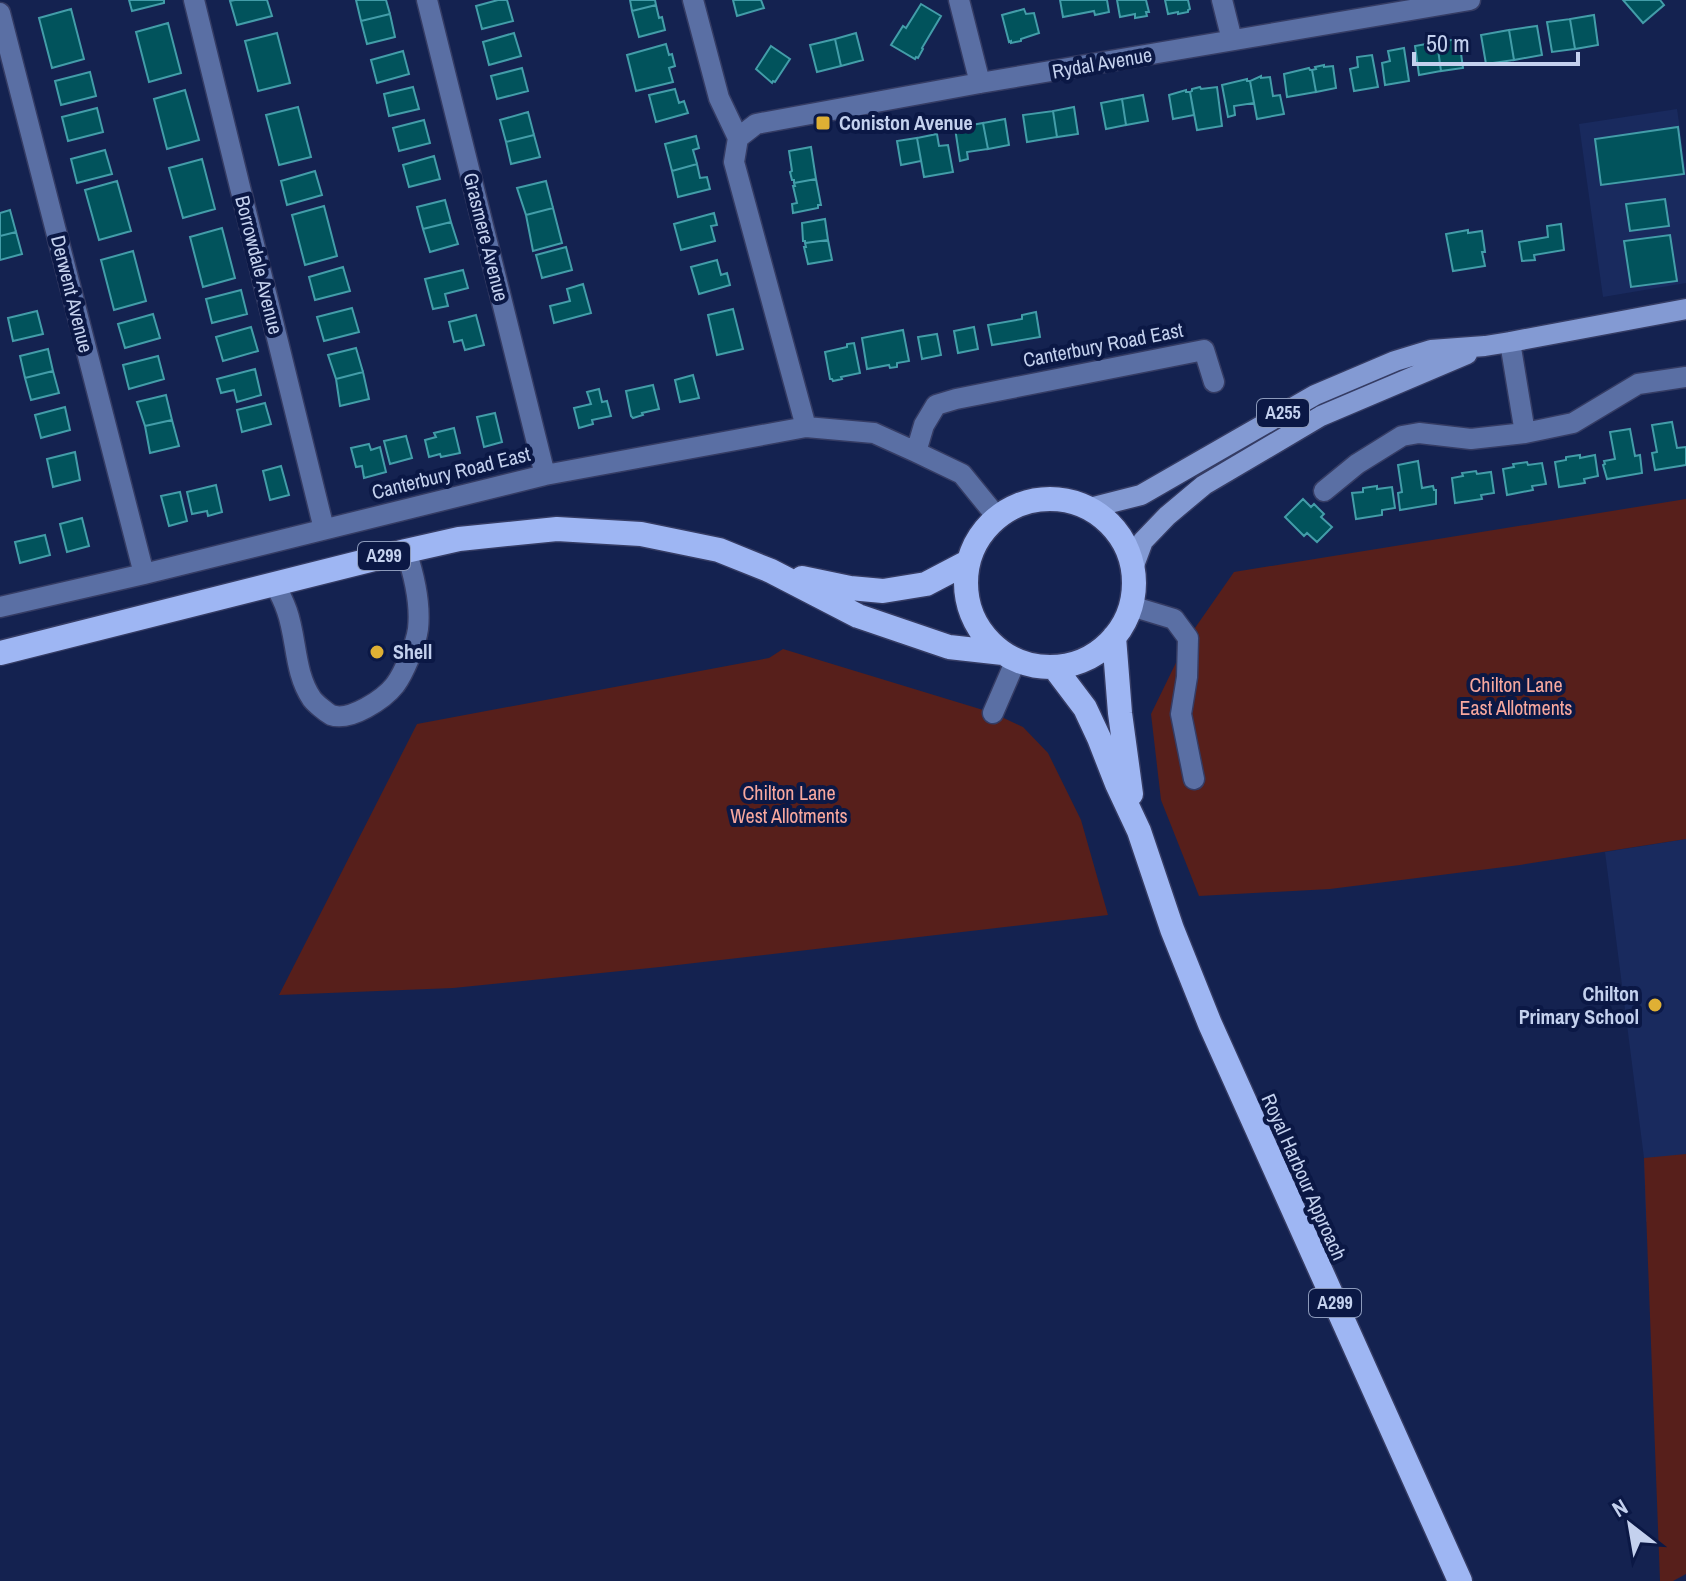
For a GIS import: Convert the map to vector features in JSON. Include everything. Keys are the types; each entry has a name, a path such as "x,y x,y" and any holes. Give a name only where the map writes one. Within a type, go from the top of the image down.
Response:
{"highway":[{"path":"1042,499 1067,500 1090,508 1110,523 1125,544 1133,568 1134,587 1131,606 1114,637 1087,658 1054,667 1034,666 1009,656 987,639 975,622 968,603 966,582 968,562 979,537 997,517 1019,505 1042,499"},
{"name":"A299","path":"0,653 459,539 557,529 641,534 719,550 771,571 858,616 949,647 1009,656"},
{"name":"A299","path":"771,571 850,588 883,591 926,584 968,562"},
{"name":"Royal Harbour Approach","path":"1114,637 1129,783 1139,831"},
{"name":"Royal Harbour Approach","path":"1054,667 1085,708 1139,831 1172,929 1210,1024 1460,1581"}],"main road":[{"name":"A255","path":"1090,508 1141,495 1315,395 1395,361 1431,350 1510,342 1686,309"},
{"name":"A255","path":"1133,568 1143,541 1204,485 1321,416 1485,346"}],"street":[{"name":"Borrowdale Avenue","path":"194,0 324,529"},
{"name":"Grasmere Avenue","path":"427,0 545,475"},
{"path":"693,0 719,98 738,138 734,162 806,427"},
{"path":"959,0 980,83"},
{"path":"1222,0 1232,40"},
{"name":"Rydal Avenue","path":"738,138 756,124 1470,0"},
{"name":"Derwent Avenue","path":"0,13 144,574"},
{"path":"1510,342 1525,433"},
{"name":"Canterbury Road East","path":"916,452 924,425 936,405 956,399 1204,350 1214,382"},
{"path":"1324,491 1357,464 1402,436 1419,433 1471,439 1525,433 1573,423 1638,384 1686,377"},
{"name":"Canterbury Road East","path":"0,607 545,475 806,427 874,433 916,452 962,474 997,517"},
{"path":"274,583 288,613 303,680 313,700 332,715 350,715 376,702 394,686 414,642 418,630 416,582 406,551"},
{"path":"1131,606 1174,619 1188,638 1187,677 1181,714 1194,779"},
{"path":"993,713 1009,656"}],"shaded area":[{"path":"1677,109 1686,172 1686,283 1603,297 1579,124"},
{"name":"Chilton Primary School","path":"1686,839 1686,1220 1646,1222 1644,1158 1605,852"}],"green space":[{"name":"Chilton Lane East Allotments","path":"1686,499 1686,839 1520,865 1330,889 1199,896 1161,800 1151,714 1188,638 1234,572"},
{"name":"Chilton Lane West Allotments","path":"783,649 993,713 1023,727 1048,753 1081,820 1108,915 453,988 279,995 417,724 769,658"},
{"path":"1686,1154 1686,1574 1673,1581 1660,1581 1644,1158"}],"building":[{"path":"129,0 164,0 164,3 132,11"},
{"path":"267,0 272,16 237,25 230,1"},
{"path":"356,0 386,0 390,14 361,21"},
{"path":"507,0 513,21 482,29 476,6"},
{"path":"630,0 655,0 656,5 632,11"},
{"path":"733,0 761,0 764,8 737,16"},
{"path":"1060,0 1107,0 1109,12 1095,15 1094,11 1063,17"},
{"path":"1117,0 1146,0 1149,12 1146,12 1147,16 1135,18 1135,14 1120,17"},
{"path":"1165,0 1188,0 1190,9 1188,12 1168,14"},
{"path":"1623,0 1660,0 1664,5 1643,23"},
{"path":"921,4 941,16 915,59 891,45"},
{"path":"656,5 665,30 639,37 632,11"},
{"path":"71,9 84,59 52,68 39,18"},
{"path":"1024,9 1026,14 1034,13 1039,33 1011,43 1002,15"},
{"path":"390,14 395,37 367,44 361,21"},
{"path":"1594,15 1598,45 1575,49 1570,19"},
{"path":"1570,19 1575,49 1552,52 1547,22"},
{"path":"168,23 181,73 149,82 136,32"},
{"path":"1537,26 1542,55 1514,60 1509,30"},
{"path":"1509,30 1514,60 1486,64 1481,35"},
{"path":"277,33 290,83 258,91 245,41"},
{"path":"514,33 521,56 489,65 483,42"},
{"path":"856,33 863,60 841,66 835,39"},
{"path":"835,39 841,66 817,72 810,45"},
{"path":"1459,39 1463,68 1441,71 1437,42"},
{"path":"1437,42 1441,71 1419,75 1415,46"},
{"path":"666,44 675,66 669,68 673,82 636,91 627,55"},
{"path":"771,46 790,59 772,83 756,69"},
{"path":"1404,48 1409,81 1385,85 1382,63 1390,61 1388,51"},
{"path":"403,51 409,74 377,83 371,60"},
{"path":"1372,55 1378,87 1354,91 1350,69 1358,67 1357,57"},
{"path":"1324,65 1333,66 1336,88 1316,92 1312,70"},
{"path":"522,68 528,91 497,99 491,76"},
{"path":"1309,68 1316,92 1287,97 1284,74"},
{"path":"90,72 96,96 61,105 55,81"},
{"path":"1261,76 1270,77 1273,96 1280,95 1284,114 1257,119 1250,81"},
{"path":"1247,79 1254,103 1234,106 1235,115 1228,117 1222,85"},
{"path":"413,87 419,109 389,116 384,94"},
{"path":"1200,87 1217,87 1222,126 1197,130 1190,92"},
{"path":"675,89 679,103 684,101 688,113 656,122 649,95"},
{"path":"185,90 199,140 167,149 154,99"},
{"path":"1186,90 1190,92 1194,115 1173,119 1169,95"},
{"path":"1143,95 1148,121 1126,125 1122,99"},
{"path":"1122,99 1126,125 1106,129 1101,103"},
{"path":"298,107 311,157 279,165 266,115"},
{"path":"1074,107 1078,134 1057,137 1053,111"},
{"path":"97,108 103,132 68,141 62,117"},
{"path":"1053,111 1057,137 1027,142 1023,115"},
{"path":"528,112 534,135 506,142 500,120"},
{"path":"1005,119 1009,145 988,149 983,123"},
{"path":"424,120 430,143 399,151 393,128"},
{"path":"983,123 988,149 967,152 968,159 960,161 955,128"},
{"path":"1678,127 1684,174 1601,185 1595,139"},
{"path":"937,134 939,146 948,145 953,172 924,177 917,138"},
{"path":"534,135 540,157 511,164 506,142"},
{"path":"696,136 699,148 693,150 697,164 672,171 665,144"},
{"path":"917,138 921,161 901,165 897,141"},
{"path":"811,147 816,179 794,183 789,151"},
{"path":"105,150 112,174 77,183 71,159"},
{"path":"434,156 440,179 409,187 403,165"},
{"path":"202,159 215,209 183,218 169,168"},
{"path":"697,164 700,178 707,177 710,189 678,197 672,171"},
{"path":"315,171 322,195 287,205 281,181"},
{"path":"816,179 821,205 793,213 792,204 797,203 794,183"},
{"path":"117,181 131,231 99,240 85,190"},
{"path":"546,181 553,208 526,215 517,188"},
{"path":"1665,199 1669,226 1630,231 1626,204"},
{"path":"445,200 451,222 423,229 417,207"},
{"path":"324,206 337,256 305,265 292,215"},
{"path":"553,208 562,243 533,251 526,215"},
{"path":"10,210 16,232 0,236 0,213"},
{"path":"714,213 717,225 711,226 715,241 681,250 674,224"},
{"path":"825,219 828,240 805,243 802,223"},
{"path":"451,222 458,244 430,252 423,229"},
{"path":"1561,224 1564,250 1534,255 1535,260 1522,261 1519,242 1548,237 1547,226"},
{"path":"222,228 235,278 203,287 190,237"},
{"path":"1468,230 1468,233 1482,231 1485,266 1453,271 1446,234"},
{"path":"16,232 22,254 0,260 0,236"},
{"path":"1670,235 1677,281 1631,287 1624,241"},
{"path":"828,240 832,260 808,264 805,243"},
{"path":"566,247 572,270 542,278 536,255"},
{"path":"133,251 146,301 114,310 101,260"},
{"path":"717,260 721,275 727,273 730,285 699,294 691,267"},
{"path":"343,267 350,291 315,300 309,277"},
{"path":"463,270 468,288 445,294 448,306 433,309 425,279"},
{"path":"583,284 591,313 554,323 550,306 570,301 567,289"},
{"path":"241,290 247,314 212,323 206,299"},
{"path":"352,308 359,332 324,341 317,317"},
{"path":"733,309 743,349 717,355 708,315"},
{"path":"37,311 43,334 13,341 8,318"},
{"path":"1036,312 1040,337 992,345 988,325 1022,319 1022,315"},
{"path":"153,314 160,338 125,348 118,324"},
{"path":"476,315 484,345 465,350 462,340 454,342 449,322"},
{"path":"251,327 258,351 223,361 216,337"},
{"path":"974,327 978,349 958,353 954,331"},
{"path":"903,330 909,361 897,363 897,367 890,368 889,365 867,369 862,338"},
{"path":"937,334 941,355 922,359 918,337"},
{"path":"854,343 860,373 833,381 825,352"},
{"path":"356,348 363,372 336,379 328,355"},
{"path":"48,349 53,371 25,378 20,356"},
{"path":"158,356 164,379 129,389 123,365"},
{"path":"255,369 261,395 237,402 234,390 221,393 217,379"},
{"path":"53,371 59,393 31,400 25,378"},
{"path":"363,372 369,399 340,406 336,379"},
{"path":"693,375 699,398 680,402 675,380"},
{"path":"653,385 659,409 633,418 626,391"},
{"path":"599,389 602,402 607,401 611,416 592,420 593,424 579,428 574,408 591,404 587,392"},
{"path":"166,395 172,420 145,426 137,402"},
{"path":"265,403 271,424 242,432 237,410"},
{"path":"65,407 70,430 41,438 35,415"},
{"path":"495,413 502,442 484,447 477,417"},
{"path":"172,420 179,446 150,453 145,426"},
{"path":"1672,422 1677,448 1686,447 1686,465 1655,470 1652,453 1657,452 1652,425"},
{"path":"454,428 460,453 429,457 425,440 436,437 434,433"},
{"path":"1630,429 1635,456 1640,455 1642,473 1607,479 1604,461 1615,459 1610,432"},
{"path":"406,436 412,458 390,464 384,441"},
{"path":"369,444 371,450 380,447 386,472 364,478 362,466 356,467 351,448"},
{"path":"75,452 80,480 53,487 47,459"},
{"path":"1580,455 1580,458 1595,455 1598,476 1584,479 1585,483 1559,487 1555,462"},
{"path":"1418,461 1422,488 1433,486 1436,504 1400,510 1398,493 1402,492 1398,465"},
{"path":"1527,462 1528,465 1542,463 1546,484 1507,495 1503,469"},
{"path":"281,466 289,495 270,500 263,471"},
{"path":"1476,471 1477,474 1491,472 1494,493 1481,495 1482,499 1455,503 1452,478"},
{"path":"216,485 222,512 208,516 207,511 192,514 187,492"},
{"path":"1377,486 1377,489 1392,487 1395,508 1382,510 1382,515 1356,519 1352,493"},
{"path":"180,492 187,521 169,526 161,496"},
{"path":"1303,499 1311,507 1314,504 1324,514 1321,517 1332,527 1317,542 1307,533 1304,536 1285,517"},
{"path":"82,518 89,546 67,552 60,524"},
{"path":"45,535 50,555 20,563 15,542"}],"place":[{"name":"Coniston Avenue","path":"823,123"},
{"name":"Shell","path":"377,652"},
{"name":"Chilton Primary School","path":"1655,1005"}]}
